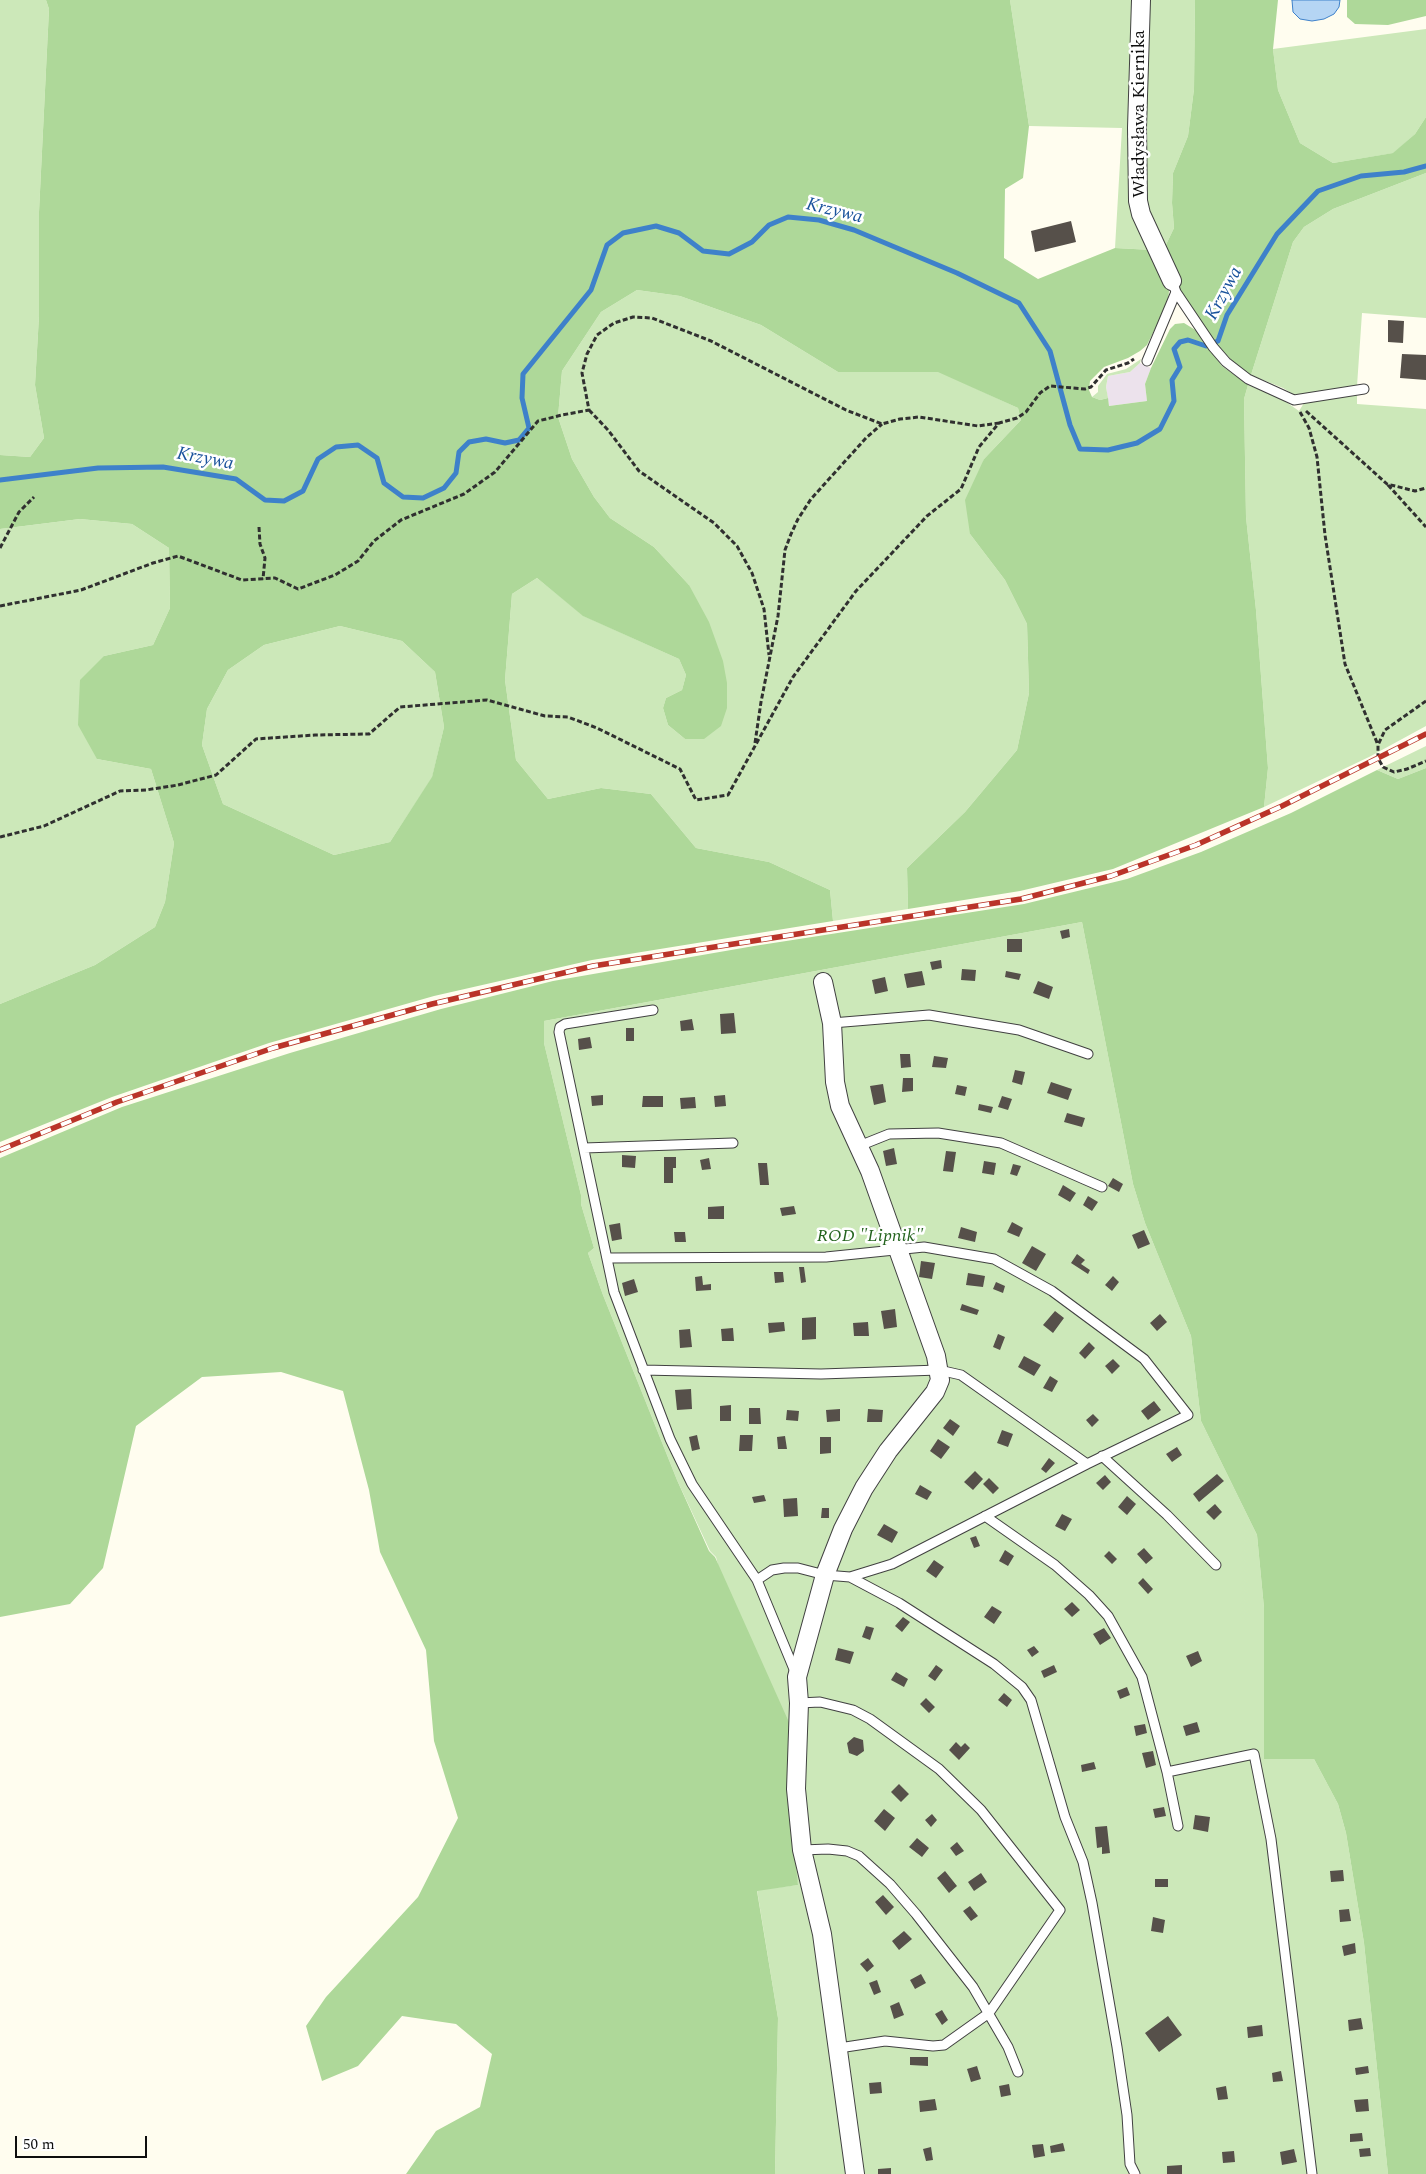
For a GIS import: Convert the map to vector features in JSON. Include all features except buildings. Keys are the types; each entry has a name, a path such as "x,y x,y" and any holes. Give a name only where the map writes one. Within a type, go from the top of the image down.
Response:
{"street":[{"name":"Władysława Kiernika","path":"1141,0 1137,128 1138,201 1141,214 1174,286"},
{"path":"823,982 832,1024 835,1082 840,1106 859,1146 897,1248 939,1370 940,1380 935,1392 888,1451 864,1488 843,1528 825,1575 797,1677 799,1704 796,1789 802,1850 822,1934 855,2174"}],"lane":[{"path":"1147,361 1174,286"},
{"path":"1174,286 1213,347 1226,362 1248,379 1294,400 1364,389"},
{"path":"653,1010 565,1024 560,1027 559,1032 614,1292 670,1439 692,1484 757,1580 797,1677"},
{"path":"832,1024 929,1015 1019,1030 1088,1054"},
{"path":"859,1146 890,1134 938,1134 1001,1143 1102,1187"},
{"path":"584,1148 733,1143"},
{"path":"608,1258 826,1257 897,1248 924,1247 994,1259 1052,1291 1144,1359 1188,1415 1102,1456 892,1564 850,1578"},
{"path":"643,1370 821,1374 939,1370 961,1375 1087,1464"},
{"path":"1102,1456 1167,1515 1216,1566"},
{"path":"985,1516 1056,1566 1089,1595 1108,1616 1142,1677 1167,1772 1178,1826"},
{"path":"757,1580 772,1570 784,1568 798,1568 825,1575 850,1578 899,1603 994,1664 1022,1687 1031,1700 1065,1817 1082,1862 1092,1903 1117,2047 1127,2115 1130,2164 1134,2174"},
{"path":"799,1704 820,1702 853,1710 870,1719 939,1769 980,1810 1060,1910 989,2013 944,2045 885,2041 839,2048"},
{"path":"1167,1772 1254,1754 1272,1839 1312,2174"},
{"path":"802,1850 828,1849 847,1851 859,1856 890,1884 973,1987 1008,2047 1018,2072"}],"path":[{"path":"770,661 764,609 752,573 737,546 714,523 639,471 608,430 589,410 582,373 587,354 597,335 614,323 633,317 652,318 736,352 846,410 882,424"},
{"path":"755,746 761,702 778,616 785,550 798,519 811,499 882,424 900,419 919,417 978,426 1017,418 1026,412 1040,393 1050,386 1085,389 1091,387 1106,370 1128,363 1153,348"},
{"path":"1294,400 1387,484 1426,528"},
{"path":"1294,400 1309,428 1317,457 1325,535 1345,664 1378,745 1378,758 1383,767 1394,772 1426,762"},
{"path":"0,606 81,590 153,563 178,556 242,580 275,578 298,589 335,575 358,562 374,541 401,520 464,494 495,472 538,421 589,410"},
{"path":"0,837 44,826 120,791 146,790 178,785 216,775 256,739 315,734 369,734 400,707 487,700 545,716 568,717 597,728 680,769 696,800 728,795 794,677 856,590 927,516 962,489 979,447 999,422"},
{"path":"1387,484 1416,491 1426,488"},
{"path":"0,548 19,512 34,496"},
{"path":"259,527 260,544 264,558 263,579"},
{"path":"1378,745 1385,730 1426,701"}],"shaded area":[{"path":"1140,363 1151,368 1145,384 1147,401 1109,406 1106,387 1108,376 1130,372"}],"green space":[{"path":"0,0 46,0 49,9 39,212 39,316 35,385 44,438 30,457 0,455"},
{"path":"46,0 1010,0 1029,126 1023,178 1005,189 1004,258 1038,279 1115,248 1152,250 1165,277 1169,291 1168,302 1147,345 1128,358 1104,367 1090,381 1089,390 1092,397 1100,400 1108,398 1109,406 1147,401 1145,384 1170,329 1175,324 1184,323 1197,331 1222,366 1248,385 1244,399 1246,517 1256,610 1268,768 1264,807 1113,869 1020,891 908,909 907,868 965,812 1017,750 1029,693 1027,624 1005,580 970,534 965,500 984,459 1021,420 1018,408 938,372 838,372 761,325 680,296 637,290 601,312 562,371 558,417 572,459 594,497 610,518 654,547 689,585 709,622 723,661 727,683 727,708 721,726 704,739 685,739 668,725 663,708 666,698 682,690 686,675 679,659 583,616 537,578 512,594 505,680 516,760 548,799 601,788 651,794 696,848 769,862 830,890 833,921 592,960 434,996 269,1043 112,1097 0,1142 0,1004 95,965 155,927 165,902 174,843 151,769 97,759 78,725 80,680 104,656 153,645 170,608 169,548 132,524 80,519 0,529 0,455 30,457 44,438 35,385 39,316 39,212 49,9","holes":["340,626 402,641 435,672 444,727 432,777 390,842 334,855 223,804 202,745 207,709 228,670 264,645"]},
{"path":"1010,0 1137,0 1134,129 1152,250 1115,248 1122,128 1029,126"},
{"path":"1146,0 1195,0 1194,89 1188,136 1173,173 1172,203 1174,228 1163,251 1146,214 1142,128"},
{"path":"1195,0 1278,0 1273,49 1278,90 1300,143 1333,163 1393,153 1415,134 1426,117 1426,173 1333,209 1304,227 1293,242 1251,375 1239,368 1215,343 1180,290 1163,251 1174,228 1172,203 1173,173 1188,136 1194,89"},
{"path":"1347,0 1426,0 1426,16 1388,25 1355,24 1347,17"},
{"path":"1426,29 1426,117 1415,134 1394,153 1333,163 1300,143 1278,90 1273,49"},
{"path":"1426,173 1426,318 1362,313 1357,386 1296,396 1283,388 1251,375 1293,242 1304,227 1333,209"},
{"path":"637,290 680,296 761,325 838,372 938,371 1018,408 1021,420 984,459 970,534 1005,580 1027,624 1029,693 1017,750 965,812 907,868 908,909 833,921 830,890 769,862 696,848 651,794 601,788 548,799 516,760 505,680 512,594 537,578 584,616 679,659 686,675 682,690 666,698 663,708 668,725 685,739 704,739 689,585 654,547 610,518 594,497 572,459 558,417 562,371 601,312"},
{"path":"1141,359 1140,363 1130,372 1108,376 1106,387 1108,398 1100,400 1092,397 1098,392 1098,386 1107,374 1126,369"},
{"path":"1248,385 1282,399 1299,411 1304,403 1357,395 1357,404 1426,409 1426,726 1369,757 1264,807 1268,768 1256,610 1246,517 1244,399"},
{"path":"80,519 132,524 169,548 170,608 153,645 104,656 97,759 151,769 174,843 165,902 155,927 95,965 0,1004 0,529"},
{"path":"340,626 402,641 435,672 444,727 432,778 390,842 334,855 223,804 202,745 207,709 228,670 264,645"},
{"path":"1426,746 1426,768 1398,779 1377,770"},
{"path":"1426,768 1426,2174 1388,2174 1364,1943 1346,1833 1338,1804 1314,1759 1264,1759 1264,1608 1257,1535 1201,1421 1191,1336 1145,1223 1133,1184 1082,922 544,1021 544,1043 581,1195 581,1204 594,1248 588,1253 677,1480 709,1551 715,1557 792,1729 795,1856 798,1885 757,1891 778,2018 775,2174 406,2174 436,2131 480,2107 492,2054 456,2024 402,2016 358,2066 322,2081 306,2026 326,1997 418,1897 458,1818 434,1741 426,1650 380,1552 369,1490 343,1391 281,1372 202,1377 136,1426 103,1568 70,1604 0,1617 0,1158 122,1107 290,1053 441,1009 553,981 754,946 1024,904 1127,879 1201,852 1291,813 1377,770 1398,779"},
{"name":"ROD \"Lipnik\"","path":"1082,922 1133,1184 1145,1223 1191,1336 1201,1421 1257,1535 1264,1608 1264,1758 1314,1759 1338,1804 1346,1833 1364,1943 1388,2174 775,2174 778,2018 757,1890 798,1885 716,1557 710,1551 677,1480 588,1253 594,1248 581,1204 581,1195 544,1043 544,1021"}],"water":[{"path":"1292,0 1340,0 1339,7 1334,14 1324,19 1312,21 1300,19 1293,12"}],"waterway":[{"name":"Krzywa","path":"0,480 98,468 163,467 236,479 265,500 284,501 303,491 318,459 336,447 358,445 377,458 384,483 403,497 423,498 444,488 456,473 459,452 469,442 486,439 505,443 519,440 529,428 522,398 523,374 591,290 607,245 623,233 656,226 679,233 703,251 729,254 752,242 769,225 788,217 819,220 854,230 957,273 1019,303 1050,351 1070,425 1080,449 1108,450 1137,443 1160,429 1174,401 1172,380 1180,367 1174,349 1180,342 1188,340 1206,346 1218,341 1227,315 1277,234 1318,191 1361,176 1404,172 1426,166"}],"railway":[{"path":"0,1150 117,1102 273,1048 432,1004 593,966 1021,899 1111,876 1196,845 1282,806 1426,734"}]}
